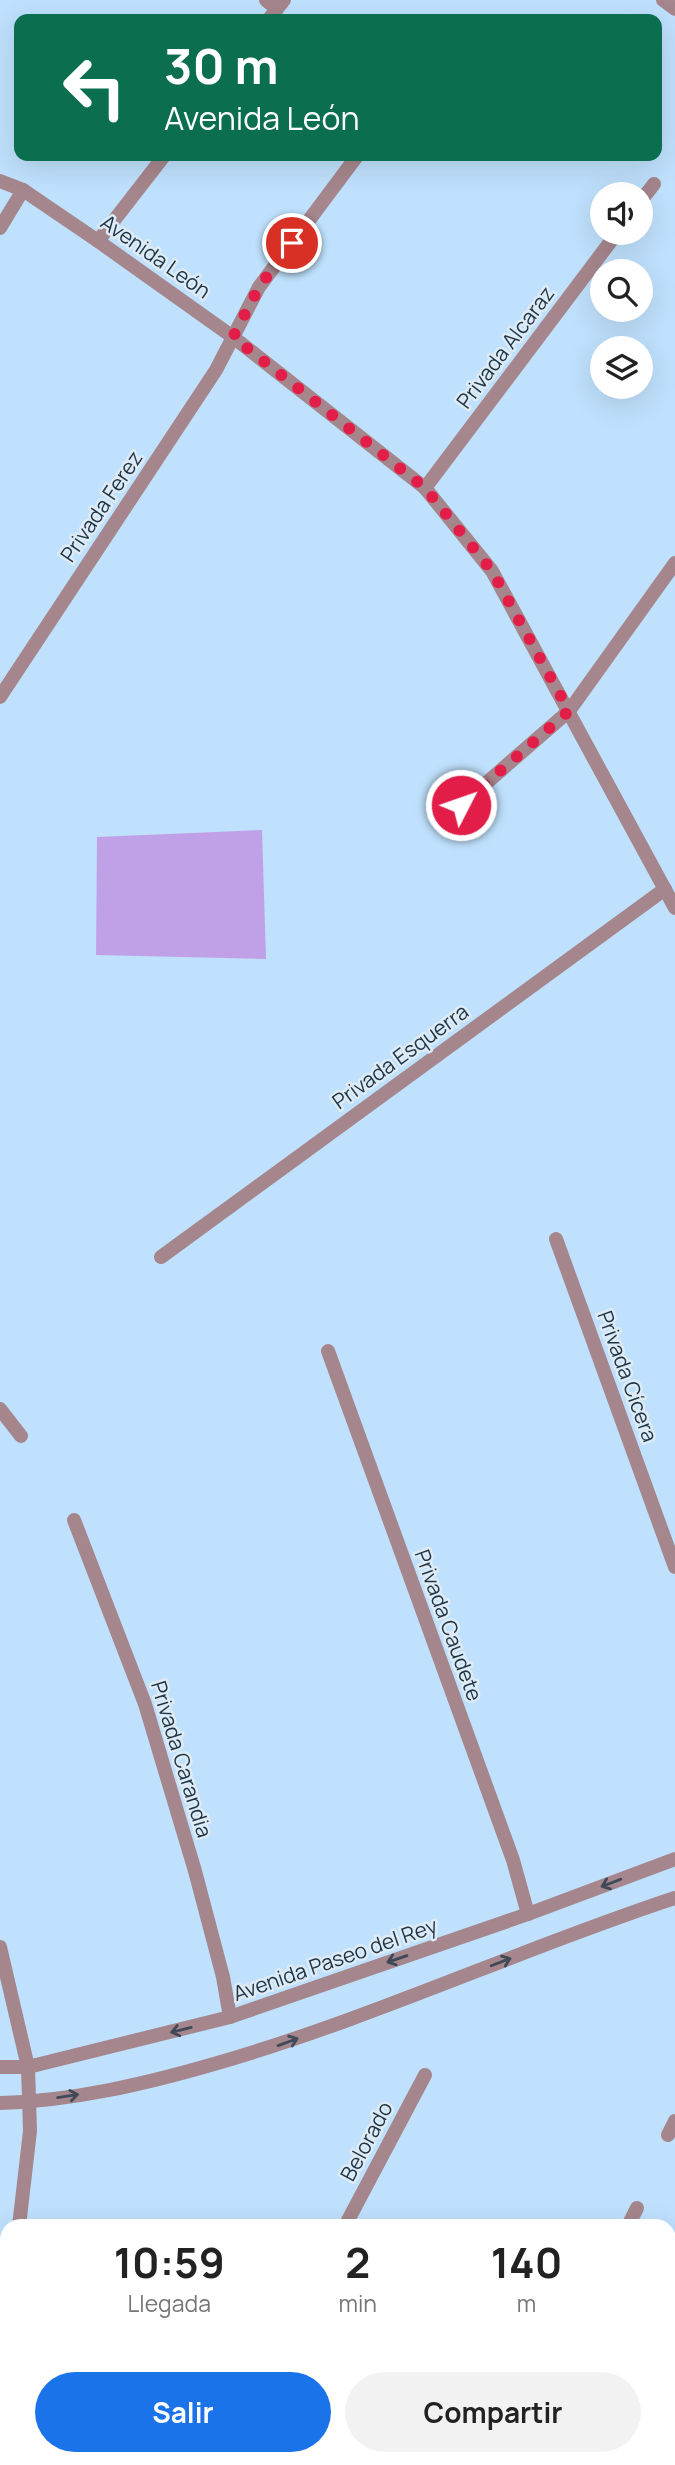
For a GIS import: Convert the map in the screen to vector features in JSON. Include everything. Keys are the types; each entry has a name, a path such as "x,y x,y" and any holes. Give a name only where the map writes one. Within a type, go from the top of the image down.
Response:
{"street":[{"path":"663,0 675,9"},
{"path":"99,241 160,161"},
{"name":"Privada Ferez","path":"0,697 216,370 259,287 353,161"},
{"name":"Avenida León","path":"0,181 23,190 233,337 425,488 492,571 675,908"},
{"path":"0,228 23,190"},
{"name":"Privada Alcaraz","path":"425,488 608,245"},
{"path":"461,805 569,711 675,563"},
{"name":"Privada Esquerra","path":"161,1257 665,888"},
{"name":"Privada Cícera","path":"556,1239 675,1567"},
{"name":"Privada Caudete","path":"328,1351 513,1860 527,1914"},
{"path":"0,1409 21,1436"},
{"name":"Privada Carandia","path":"74,1520 145,1704 195,1871 223,1977 230,2017"},
{"name":"Avenida Paseo del Rey","path":"0,2067 28,2067 230,2017 527,1914 675,1858"},
{"path":"0,2102 29,2102 151,2082 281,2044 675,1898"},
{"path":"0,1947 28,2067 30,2131 20,2219"},
{"name":"Belorado","path":"349,2219 425,2075"},
{"path":"667,2135 675,2121"},
{"path":"632,2219 637,2208"}],"shaded area":[{"path":"262,830 266,959 96,955 97,837"}],"route":[{"path":"292,243 259,287 233,337 425,488 492,571 569,711 461,805"}]}
